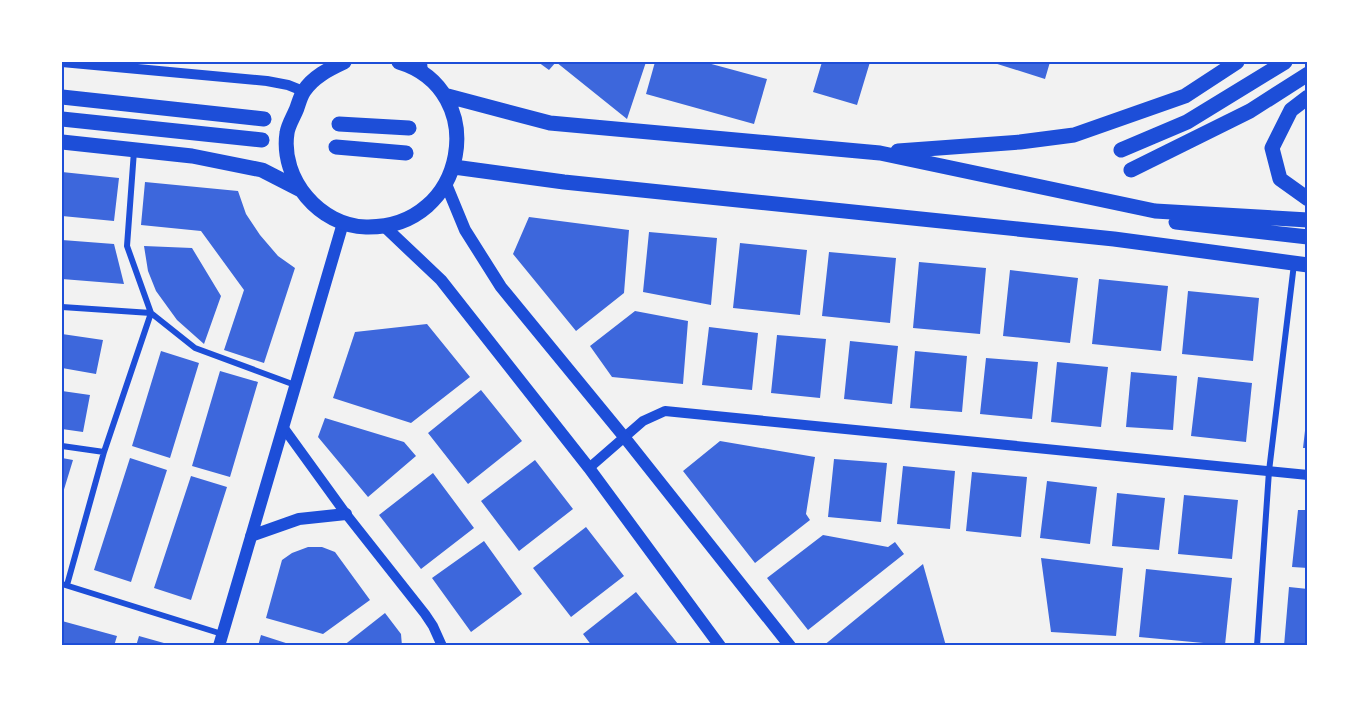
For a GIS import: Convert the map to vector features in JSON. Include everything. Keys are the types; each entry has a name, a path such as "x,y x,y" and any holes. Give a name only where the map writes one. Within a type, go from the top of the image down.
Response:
{"main road":[{"path":"344,62 320,74 303,91 287,132 287,152 292,172 301,190 320,210 343,222 363,227 384,226 409,219 430,204 446,184 454,167 458,143 454,118 444,95 423,68 399,62"},
{"path":"880,153 1020,142 1074,135 1185,96 1238,62"},
{"path":"1121,150 1187,122 1285,62"},
{"path":"1131,170 1250,111 1308,74"},
{"path":"444,95 549,123 880,153 1155,211 1308,220"},
{"path":"62,97 264,119"},
{"path":"1308,98 1291,110 1272,148 1280,179 1308,199"},
{"path":"62,119 262,140"},
{"path":"339,124 409,128"},
{"path":"62,142 192,156 262,170 301,190"},
{"path":"336,147 406,153"},
{"path":"454,167 564,182 1114,239 1301,264"},
{"path":"446,184 465,230 501,288 625,438 790,645"},
{"path":"1149,219 1308,237"},
{"path":"221,640 343,222"},
{"path":"384,226 441,280 589,468 720,645"},
{"path":"251,536 299,519 346,514"}],"street":[{"path":"62,62 267,81 303,91"},
{"path":"134,148 127,246 151,313 195,348 296,385"},
{"path":"1257,645 1269,471 1301,264"},
{"path":"62,307 151,313"},
{"path":"151,313 104,452 64,584 221,640"},
{"path":"589,468 642,421 665,411 1308,475"},
{"path":"283,427 346,514 434,626 442,645"},
{"path":"62,446 104,452"}],"building":[{"path":"538,62 556,62 549,70"},
{"path":"556,62 646,62 627,119"},
{"path":"655,62 704,62 767,79 754,124 646,94"},
{"path":"822,62 870,62 857,105 813,92"},
{"path":"991,62 1050,62 1045,79"},
{"path":"62,172 119,178 114,221 62,216"},
{"path":"145,182 238,191 246,214 260,235 278,256 295,268 264,363 224,350 244,290 201,231 141,225"},
{"path":"529,217 629,230 624,293 576,331 513,254"},
{"path":"649,232 717,238 711,305 643,292"},
{"path":"62,240 114,244 124,284 62,279"},
{"path":"740,243 807,250 800,315 733,308"},
{"path":"144,246 192,248 221,296 204,344 177,320 156,291 148,271"},
{"path":"829,252 896,258 890,323 822,316"},
{"path":"919,262 986,268 980,334 913,328"},
{"path":"1010,270 1078,278 1070,343 1003,336"},
{"path":"1099,279 1168,286 1161,351 1092,344"},
{"path":"1188,291 1259,298 1253,361 1182,354"},
{"path":"635,311 688,321 683,384 612,377 590,346"},
{"path":"427,324 470,377 411,423 333,398 355,332"},
{"path":"709,327 758,333 752,390 702,385"},
{"path":"62,334 103,340 96,374 62,368"},
{"path":"777,335 826,339 820,398 771,393"},
{"path":"850,341 898,346 892,404 844,399"},
{"path":"161,351 199,363 170,458 132,446"},
{"path":"915,351 967,356 962,412 910,408"},
{"path":"986,358 1038,362 1032,419 980,414"},
{"path":"1057,362 1108,367 1101,427 1051,422"},
{"path":"220,371 258,382 230,477 192,466"},
{"path":"1131,372 1177,376 1173,430 1126,427"},
{"path":"1198,377 1252,383 1246,442 1191,436"},
{"path":"481,390 522,441 468,484 428,433"},
{"path":"62,391 90,395 83,432 62,429"},
{"path":"325,418 404,442 416,456 368,497 318,437"},
{"path":"1306,422 1308,422 1308,448 1303,448"},
{"path":"720,441 815,457 806,514 810,520 755,563 683,471"},
{"path":"62,458 73,460 62,496"},
{"path":"130,458 167,470 131,582 94,570"},
{"path":"834,459 887,463 881,522 828,517"},
{"path":"535,460 573,509 519,551 481,501"},
{"path":"903,466 955,471 950,529 897,524"},
{"path":"972,472 1027,477 1021,537 966,531"},
{"path":"433,473 474,528 421,569 379,515"},
{"path":"191,476 227,487 191,600 154,588"},
{"path":"1047,481 1097,487 1090,544 1040,538"},
{"path":"1117,493 1165,498 1159,550 1112,546"},
{"path":"1184,495 1238,500 1232,559 1178,554"},
{"path":"1298,510 1308,510 1308,568 1292,567"},
{"path":"586,527 624,576 571,617 533,568"},
{"path":"823,535 888,547 895,542 904,554 808,630 767,578"},
{"path":"484,541 522,594 471,632 432,578"},
{"path":"308,547 322,547 335,552 370,600 323,634 266,618 282,560"},
{"path":"1041,558 1123,568 1116,636 1051,632"},
{"path":"923,564 946,646 823,646"},
{"path":"1146,569 1232,578 1225,645 1139,637"},
{"path":"1289,587 1308,589 1308,646 1284,646"},
{"path":"636,592 678,644 592,646 583,634"},
{"path":"385,613 401,634 402,646 343,646"},
{"path":"62,621 117,636 114,646 62,646"},
{"path":"261,635 292,645 292,646 258,646"},
{"path":"139,636 171,645 171,646 136,646"}]}
